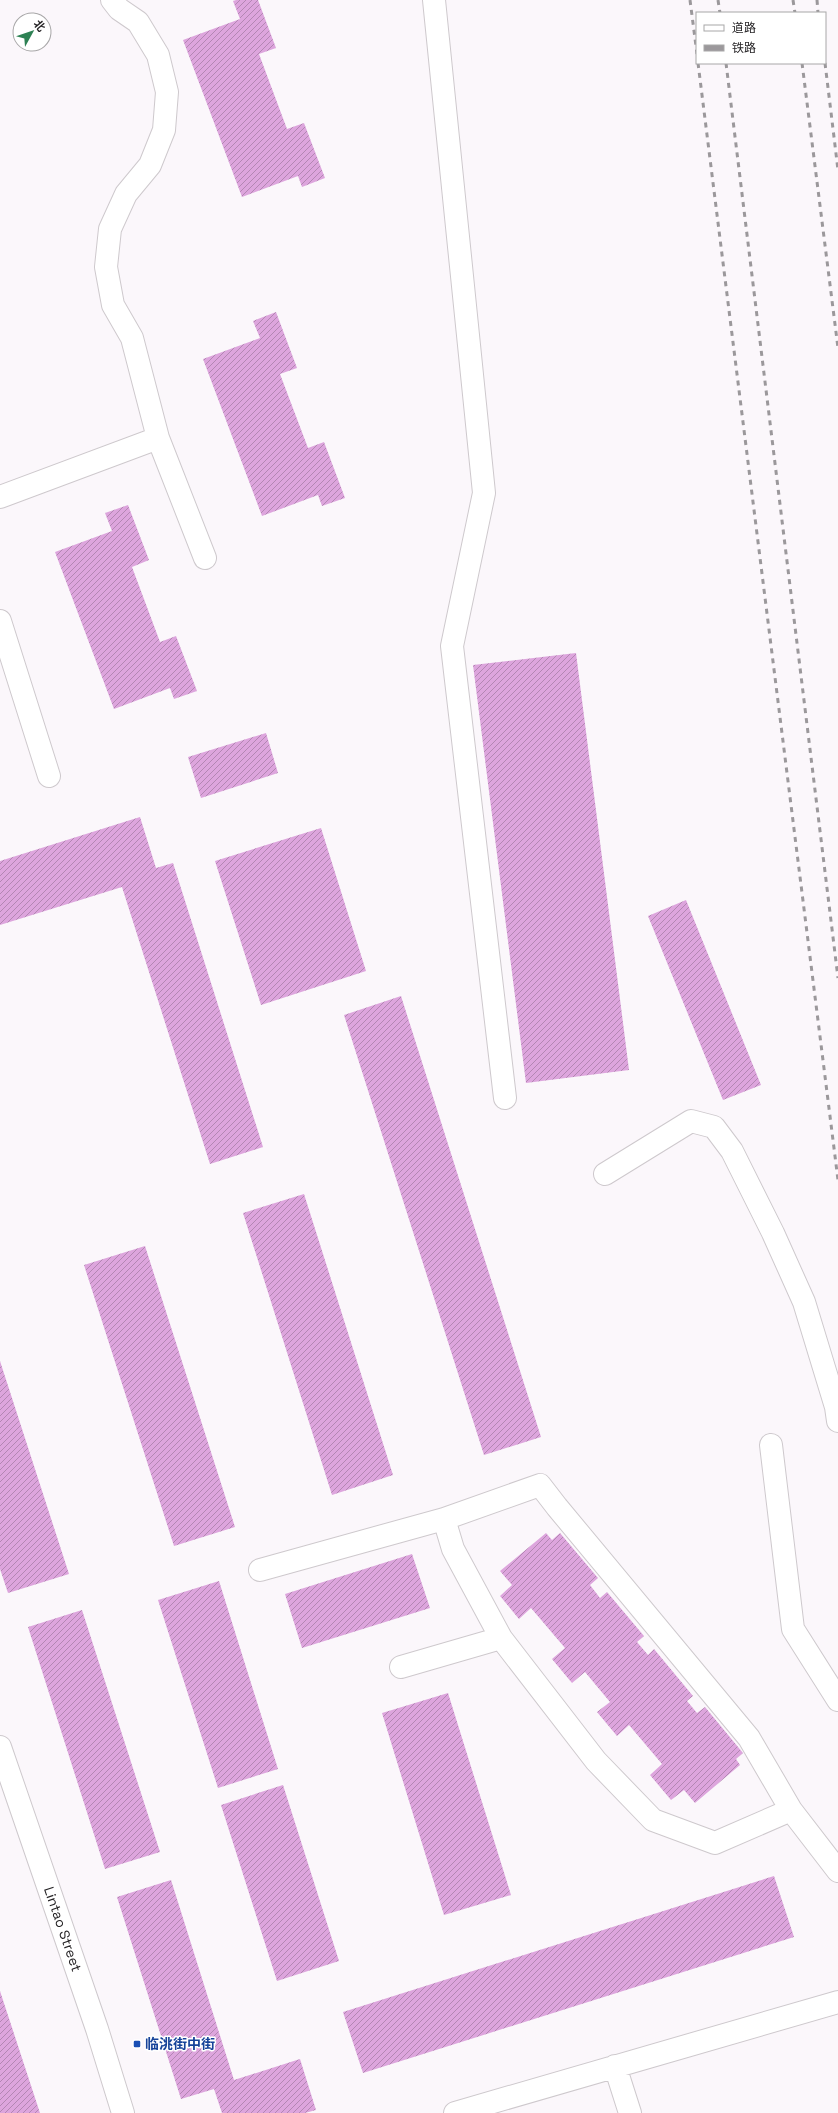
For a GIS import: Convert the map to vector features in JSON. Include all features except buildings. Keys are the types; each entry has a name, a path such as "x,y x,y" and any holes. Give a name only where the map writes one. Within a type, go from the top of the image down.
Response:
{"street":[{"path":"112,0 119,9 138,22 158,54 167,92 164,130 150,165 126,194 110,229 106,267 113,305 132,338 158,438 205,558"},
{"path":"434,0 484,493 452,646 505,1098"},
{"path":"0,497 158,438"},
{"path":"0,621 49,776"},
{"path":"605,1174 691,1120 714,1127 735,1158 774,1233 804,1302 836,1407 838,1421"},
{"path":"771,1445 793,1629 838,1700"},
{"path":"260,1570 444,1519 540,1485 749,1738 791,1810 838,1871"},
{"path":"444,1519 453,1549 501,1638 596,1761 653,1820 715,1843 791,1810"},
{"path":"401,1667 501,1638"},
{"name":"Lintao Street","path":"0,1747 94,2022 123,2113"},
{"path":"455,2113 838,2002"},
{"path":"615,2066 630,2113"}],"railway":[{"path":"690,0 696,46"},
{"path":"718,0 720,12"},
{"path":"793,0 795,12"},
{"path":"817,0 818,12"},
{"path":"698,64 838,1180"},
{"path":"726,64 838,978"},
{"path":"802,64 838,348"},
{"path":"825,64 838,170"}],"place":[{"name":"临洮街中街","path":"137,2044"}]}
